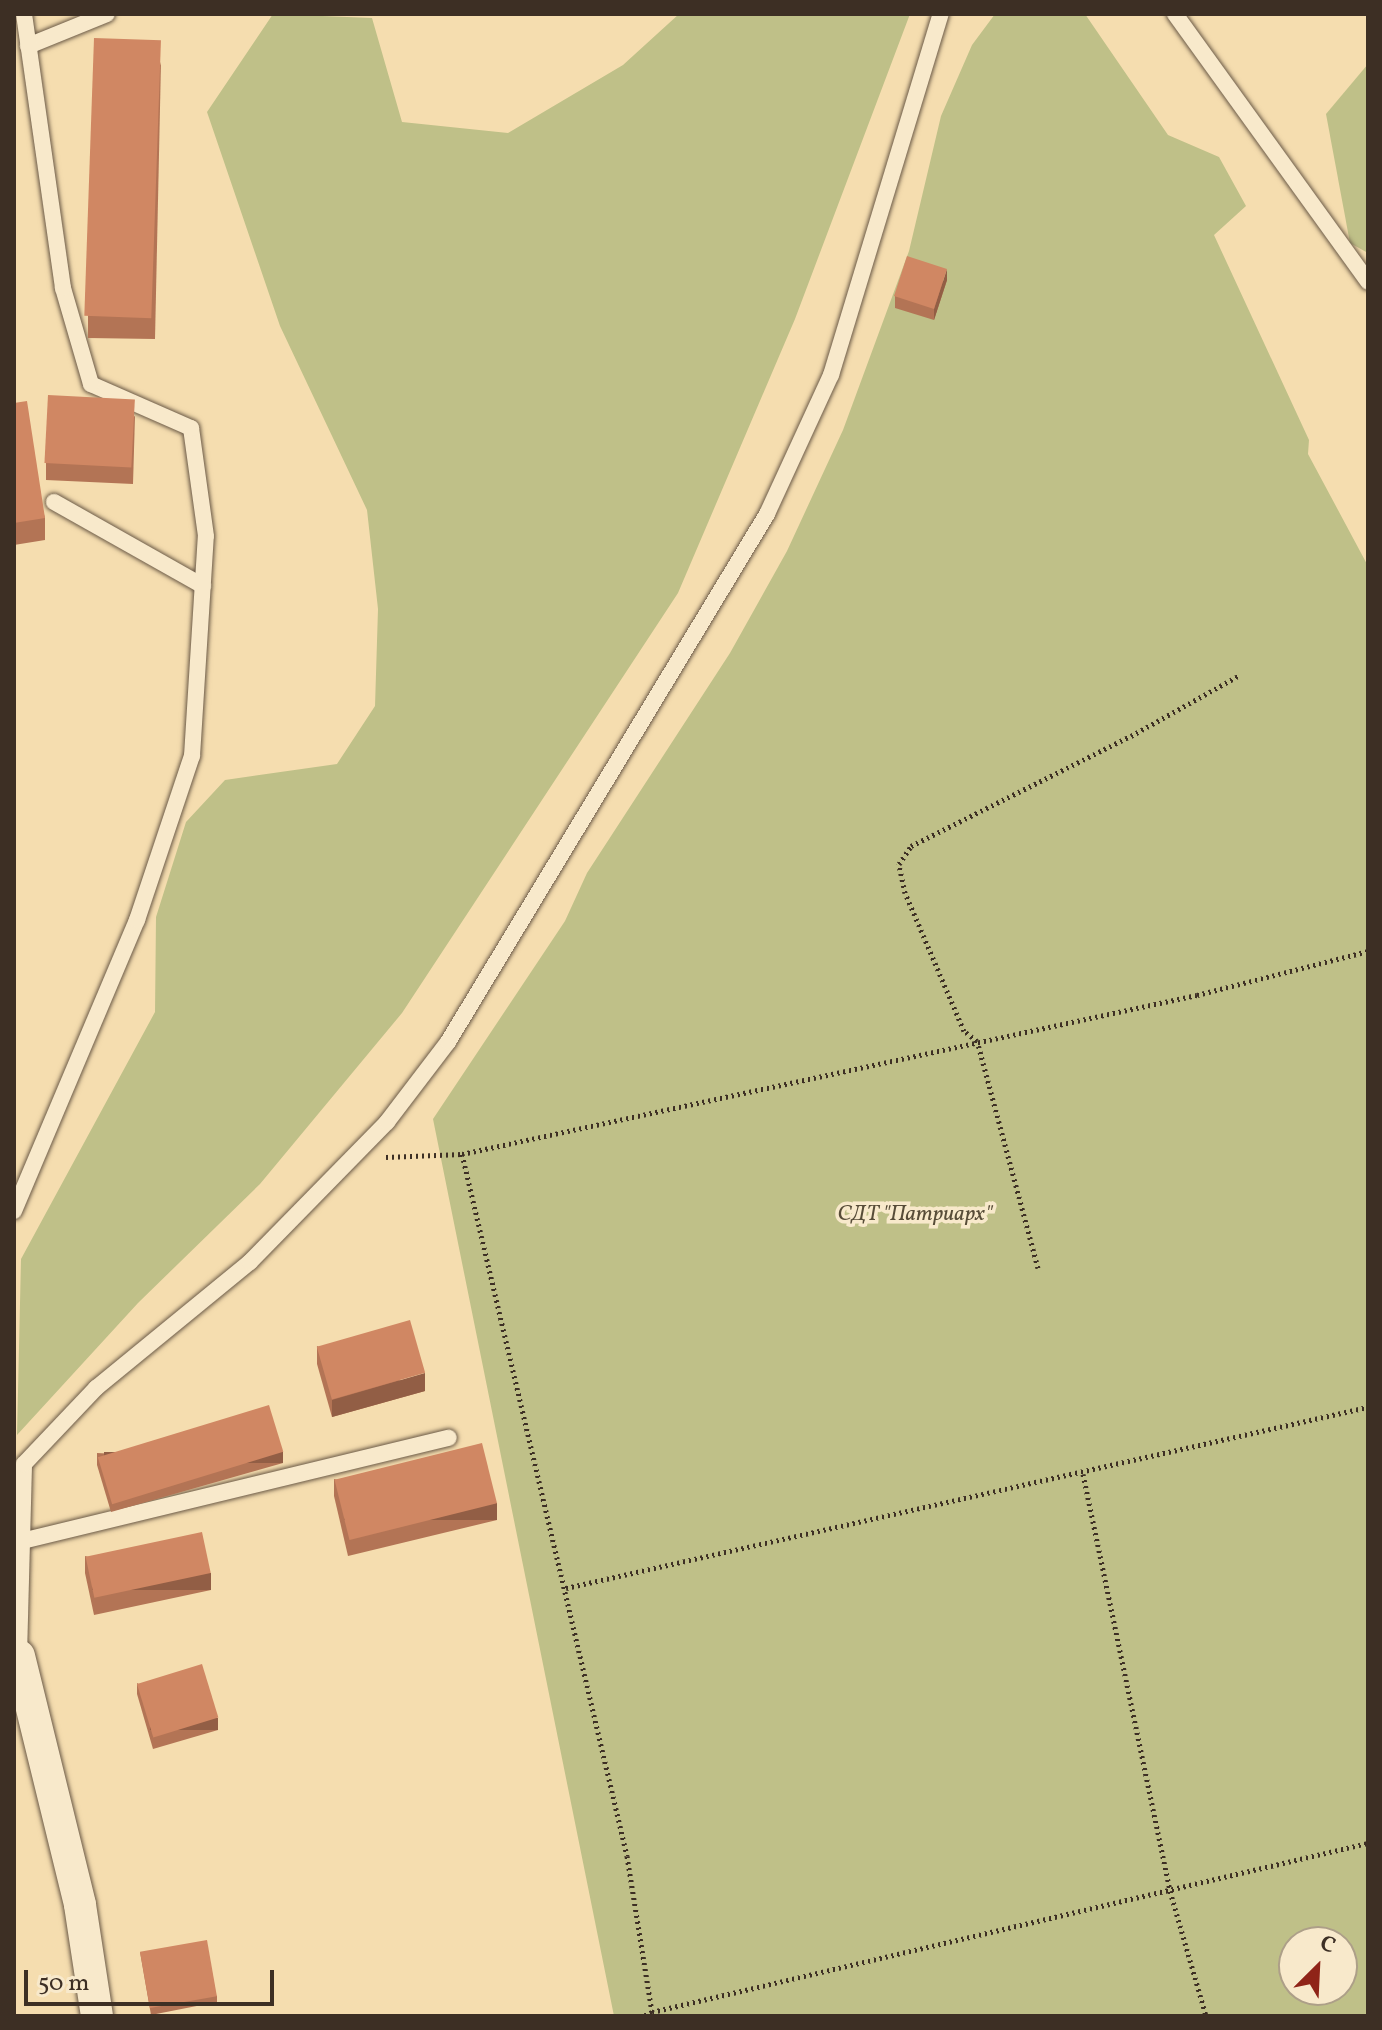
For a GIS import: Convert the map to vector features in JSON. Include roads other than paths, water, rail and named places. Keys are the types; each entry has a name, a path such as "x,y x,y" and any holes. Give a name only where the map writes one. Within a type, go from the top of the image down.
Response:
{"street":[{"path":"16,1641 80,1905 97,2016"}],"lane":[{"path":"14,1211 137,920 192,756 206,536 191,428 91,384 63,288 24,14"},
{"path":"28,46 107,14"},
{"path":"16,1641 24,1464 96,1388 250,1262 353,1159 448,1042 767,514 831,375 941,14"},
{"path":"1175,14 1368,282"},
{"path":"54,502 203,586"},
{"path":"22,1541 449,1438"}],"park label":[{"name":"СДТ \"Патриарх\"","path":"915,1215"}]}
